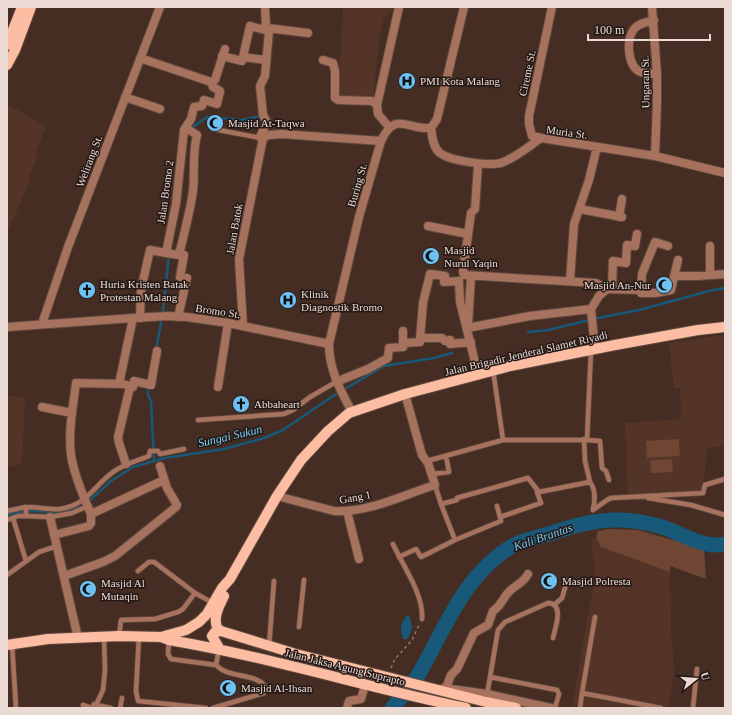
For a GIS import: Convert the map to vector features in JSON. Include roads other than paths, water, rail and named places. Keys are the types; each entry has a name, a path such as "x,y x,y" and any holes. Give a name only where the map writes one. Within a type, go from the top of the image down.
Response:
{"main road":[{"path":"7,45 22,7"},
{"path":"7,65 15,50 31,7"},
{"name":"Jalan Brigadir Jenderal Slamet Riyadi","path":"221,631 218,629 215,622 219,605 230,579 277,496 302,460 316,443 333,426 352,412 405,394 493,370 698,330 725,327"},
{"name":"Jalan Brigadir Jenderal Slamet Riyadi","path":"165,638 186,630 199,622 206,614 222,588 230,579"},
{"path":"219,648 212,636 215,632 221,631"},
{"name":"Jalan Jaksa Agung Suprapto","path":"221,631 269,646 296,651 431,688 487,698 516,708"},
{"path":"10,644 48,639 119,636 165,638"},
{"name":"Jalan Jaksa Agung Suprapto","path":"165,638 219,648 384,689 429,703 466,708"}],"street":[{"name":"Welirang St.","path":"42,324 68,247 160,7"},
{"name":"Jalan Batok","path":"243,326 239,259 261,138 267,122 264,115 260,86 265,76 268,30 266,26 265,7"},
{"path":"399,7 377,105 378,114 389,127 394,124 402,124 424,128 431,128 438,114 464,7"},
{"name":"Cireme St.","path":"541,138 532,136 529,124 552,7"},
{"name":"Ungaran St.","path":"652,7 657,74 655,156"},
{"path":"654,20 644,23 634,29 629,40 629,50 634,65 637,69 641,72 657,74"},
{"path":"140,58 211,82 215,80 224,52 242,61 250,26 268,30 308,33"},
{"path":"243,57 266,60"},
{"path":"322,60 333,63 335,71 335,97 337,99 372,101 377,105"},
{"name":"Jalan Bromo 2","path":"171,253 184,130 188,129 194,107 202,106 204,100 217,104 220,91 213,88 211,82"},
{"path":"125,97 160,109"},
{"name":"Buring St.","path":"352,412 345,400 330,364 329,344 359,217 381,141 389,127"},
{"name":"Muria St.","path":"431,128 436,149 440,154 478,164 488,165 501,163 518,154 541,138 655,156 725,173"},
{"path":"171,253 191,204 194,146 197,135 188,129"},
{"path":"261,138 269,135 281,134 381,141"},
{"path":"570,281 574,224 589,180 597,147"},
{"path":"478,164 475,209 471,213 463,272 464,275 596,283 609,289 641,290 641,293 655,293 670,290 678,260"},
{"path":"580,209 620,217 622,199"},
{"path":"428,226 468,234"},
{"path":"599,296 609,289 613,261 626,263 627,244 635,246 637,234"},
{"path":"641,290 642,274 655,242 668,246"},
{"path":"710,246 710,275"},
{"path":"118,384 136,318 150,250 184,256 180,277 187,278 178,317"},
{"path":"403,343 420,342 423,303 430,274 445,276 444,282 459,280 460,302 478,374"},
{"path":"674,276 725,274"},
{"path":"467,328 472,276"},
{"path":"593,350 592,316 599,296 599,284"},
{"path":"467,328 530,316 592,316"},
{"name":"Bromo St.","path":"7,327 136,318 178,317 228,323 329,344"},
{"path":"218,387 228,323"},
{"path":"338,384 388,358 389,348 403,347 403,331"},
{"path":"420,338 442,338 445,341 450,340 450,344 471,342"},
{"path":"54,535 89,526 91,524 91,514 73,466 71,453 72,413 76,383 118,384 134,387 134,381 151,385 157,351"},
{"path":"126,464 118,437 130,387"},
{"path":"405,394 422,455 427,461 435,485"},
{"path":"42,407 72,413"},
{"path":"64,576 103,562 115,556 176,507 177,505 166,488 160,466"},
{"path":"91,514 164,480"},
{"name":"Gang 1","path":"277,496 334,511 347,511 368,507 435,485"},
{"path":"347,511 359,559"},
{"path":"50,517 78,638"},
{"path":"446,688 451,675 457,669 474,633 488,625 493,611 500,607 507,593 526,580 528,574"},
{"path":"347,708 349,701 361,700 365,685"},
{"name":"Jalan Jaksa Agung Suprapto","path":"431,688 446,688 487,698 551,708"}],"lane":[{"path":"213,129 261,138"},
{"path":"593,350 585,439 585,461 590,482 593,485 595,499 594,510 606,500 611,498 703,493 705,485 725,479"},
{"path":"493,370 503,440"},
{"path":"198,420 284,414 293,410 310,397 338,384"},
{"path":"427,461 503,440 585,439 600,441 602,468 606,471 608,480"},
{"path":"7,520 26,511 50,517 72,513 86,502 112,473 126,464 149,456 150,451 160,454 184,449"},
{"path":"432,474 449,472 446,456"},
{"path":"399,557 416,549 421,556 500,520 500,517 541,503 537,492 539,492 528,478 483,490 457,498 457,500 441,504"},
{"path":"539,492 590,482"},
{"path":"435,485 455,540"},
{"path":"639,496 691,505 725,515"},
{"path":"7,511 60,509 86,502"},
{"path":"497,506 500,517"},
{"path":"13,518 26,561"},
{"path":"393,544 418,592 423,611 422,619"},
{"path":"7,575 39,552 57,546"},
{"path":"138,571 149,562 154,562 195,593 213,603"},
{"path":"299,627 304,580"},
{"path":"269,646 274,581"},
{"path":"554,605 562,598 567,581"},
{"path":"119,636 121,620 155,619 178,612 183,609 195,593"},
{"path":"487,698 498,630 505,622 548,603 554,605 558,614 553,638"},
{"path":"580,708 595,618"},
{"path":"139,636 136,691 138,701 206,708"},
{"path":"94,707 103,690 105,670 104,637"},
{"path":"165,638 168,654 171,659 216,665 221,671 259,680 266,687 264,693 212,708"},
{"path":"10,644 16,708"},
{"path":"216,665 219,648"},
{"path":"692,708 697,669"},
{"path":"490,677 557,690 559,694 555,708"},
{"path":"582,693 661,708"},
{"path":"120,708 122,698"},
{"path":"83,705 111,708"}],"water":[{"path":"406,616 409,616 412,628 407,639 403,639 401,627"}],"waterway":[{"path":"190,129 207,117 242,120 261,116"},
{"path":"163,311 169,255"},
{"path":"528,332 548,330 639,310 725,288"},
{"path":"156,350 161,323"},
{"name":"Sungai Sukun","path":"7,515 28,511 61,512 78,508 86,504 111,481 133,467 165,458 224,449 264,438 283,430 333,396 384,366 434,358 452,353"},
{"path":"148,386 148,395 151,401 154,461"},
{"name":"Kali Brantas","path":"392,708 417,677 459,601 470,585 497,556 514,545 575,526 611,520 646,523 662,527 693,540 709,544 725,544"}],"place":[{"name":"PMI Kota Malang","path":"407,81"},
{"name":"Masjid At-Taqwa","path":"215,123"},
{"name":"Masjid Nurul Yaqin","path":"431,256"},
{"name":"Masjid An-Nur","path":"664,285"},
{"name":"Huria Kristen Batak Protestan Malang","path":"87,290"},
{"name":"Klinik Diagnostik Bromo","path":"288,300"},
{"name":"Abbaheart","path":"241,404"},
{"name":"Masjid Polresta","path":"549,581"},
{"name":"Masjid Al Mutaqin","path":"88,589"},
{"name":"Masjid Al-Ihsan","path":"228,688"}]}
